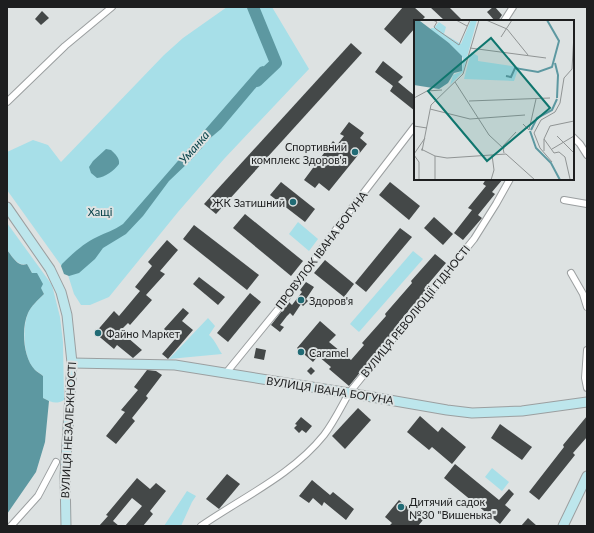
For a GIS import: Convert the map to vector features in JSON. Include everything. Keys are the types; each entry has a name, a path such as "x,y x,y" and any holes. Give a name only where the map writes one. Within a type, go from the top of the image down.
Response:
{"main road":[{"name":"ВУЛИЦЯ НЕЗАЛЕЖНОСТІ","path":"7,207 50,269 61,292 67,315 72,363 65,476 66,526"},
{"name":"ВУЛИЦЯ ІВАНА БОГУНА","path":"72,363 175,365 472,413 522,411 587,402"},
{"path":"563,526 584,487 587,476"}],"street":[{"path":"7,102 65,46 112,7"},
{"path":"505,20 514,7"},
{"name":"ПРОВУЛОК ІВАНА БОГУНА","path":"226,373 279,308 414,127"},
{"path":"574,138 587,155"},
{"name":"ВУЛИЦЯ РЕВОЛЮЦІЇ ГІДНОСТІ","path":"201,526 276,478 301,458 324,435 349,393 474,239 509,180"},
{"path":"564,200 587,204"},
{"path":"571,273 583,294 587,307"},
{"path":"587,350 585,378 587,388"},
{"path":"11,526 38,496 56,462"}],"green space":[{"name":"Хащі","path":"227,7 272,7 309,69 224,159 178,212 109,297 90,305 81,305 74,294 68,275 7,190 7,152 33,140 48,145 61,162 164,55 183,38"},
{"path":"298,222 318,239 309,251 289,234"},
{"path":"7,223 52,285 60,317 63,342 64,400 56,403 43,398 43,376 31,365 26,351 24,334 28,313 44,294 27,264 24,265 18,262 7,250"},
{"path":"413,251 423,259 359,332 350,324"},
{"path":"208,318 215,326 209,335 222,354 169,359"},
{"path":"492,468 509,482 502,491 485,477"},
{"path":"187,491 196,496 181,526 164,526"}],"water":[{"path":"263,66 270,71 221,129 208,140 191,160 169,181 143,216 126,234 103,248 95,259 79,273 69,276 64,274 61,266 62,264 87,242 123,224 257,70"},
{"path":"106,149 111,150 116,155 119,160 119,164 109,173 97,178 91,173 89,167 93,161"},
{"path":"7,250 18,263 24,265 27,264 32,273 37,273 43,284 41,288 44,294 31,308 26,319 24,327 24,343 31,365 43,376 43,398 49,401 45,442 36,472 7,514"}],"building":[{"path":"403,7 414,7 425,17 422,20 414,20 414,29 401,44 384,29"},
{"path":"430,7 449,7 462,20 444,20"},
{"path":"495,7 502,15 499,20 494,20 487,12"},
{"path":"42,11 49,18 41,25 35,19"},
{"path":"351,43 362,53 216,214 204,204"},
{"path":"383,61 403,77 398,82 414,95 414,110 390,91 393,86 375,72"},
{"path":"349,122 364,133 360,138 367,144 329,191 319,183 315,188 304,180 333,141 337,145 344,136 340,134"},
{"path":"485,180 502,180 492,192 495,194 478,215 482,218 463,240 454,233 472,210 468,208 486,186 483,184"},
{"name":"ЖК Затишний","path":"281,182 315,209 305,222 270,195"},
{"path":"390,182 420,206 409,220 379,195"},
{"path":"245,214 303,261 291,276 233,228"},
{"path":"434,217 453,234 443,245 424,228"},
{"path":"194,225 259,275 247,290 183,239"},
{"path":"400,228 412,237 366,292 355,283"},
{"path":"167,240 178,250 160,271 165,274 146,295 152,300 130,325 128,323 120,331 142,350 133,358 117,345 114,349 95,333 114,311 119,316 140,291 135,287 152,266 148,262"},
{"path":"435,254 446,263 424,289 426,291 399,322 400,323 349,386 329,369 331,367 318,356 313,362 297,348 320,321 336,335 329,342 351,360 364,345 362,343 412,283 411,281"},
{"path":"325,260 354,284 344,297 314,273"},
{"path":"199,277 225,297 218,305 193,284"},
{"path":"306,282 314,287 306,299 308,301 303,306 301,304 293,316 290,313 287,316 280,325 284,327 280,332 271,325 289,302 292,305 302,292 300,290"},
{"path":"250,293 261,302 228,342 217,333"},
{"path":"183,308 189,313 182,321 193,330 168,359 162,354 175,339 164,329"},
{"path":"256,348 266,350 264,360 254,358"},
{"path":"311,367 315,371 311,375 307,371"},
{"path":"147,370 156,371 162,375 146,396 148,398 132,418 135,421 116,444 106,436 125,412 121,410 138,390 134,387"},
{"path":"358,408 371,420 345,449 332,436"},
{"path":"420,416 438,432 442,427 466,447 452,464 432,447 429,450 407,432"},
{"path":"587,416 587,437 573,453 575,455 539,500 529,492 564,447 563,445"},
{"path":"301,417 312,426 306,433 302,430 299,433 294,428 297,425 295,424"},
{"path":"500,424 532,447 522,460 491,438"},
{"path":"455,464 499,500 509,489 514,494 505,505 511,510 500,524 444,478"},
{"path":"227,474 240,484 219,509 206,499"},
{"path":"137,478 150,489 156,483 166,491 150,511 153,514 143,526 125,526 142,506 132,498 113,521 119,526 99,526 108,516 106,515"},
{"path":"312,480 330,495 333,492 354,509 346,520 324,502 322,506 313,498 309,503 299,496"},
{"path":"399,500 423,520 418,526 389,526 392,523 385,517"},
{"path":"528,518 537,526 521,526"}],"waterway":[{"name":"Уманка","path":"253,7 276,63 257,81"}],"place":[{"name":"Спортивний комплекс Здоров'я","path":"355,152"},
{"name":"ЖК Затишний","path":"293,202"},
{"name":"Здоров'я","path":"301,300"},
{"name":"Файно Маркет","path":"98,333"},
{"name":"Caramel","path":"301,352"},
{"name":"Дитячий садок №30 \"Вишенька\"","path":"401,507"}]}
